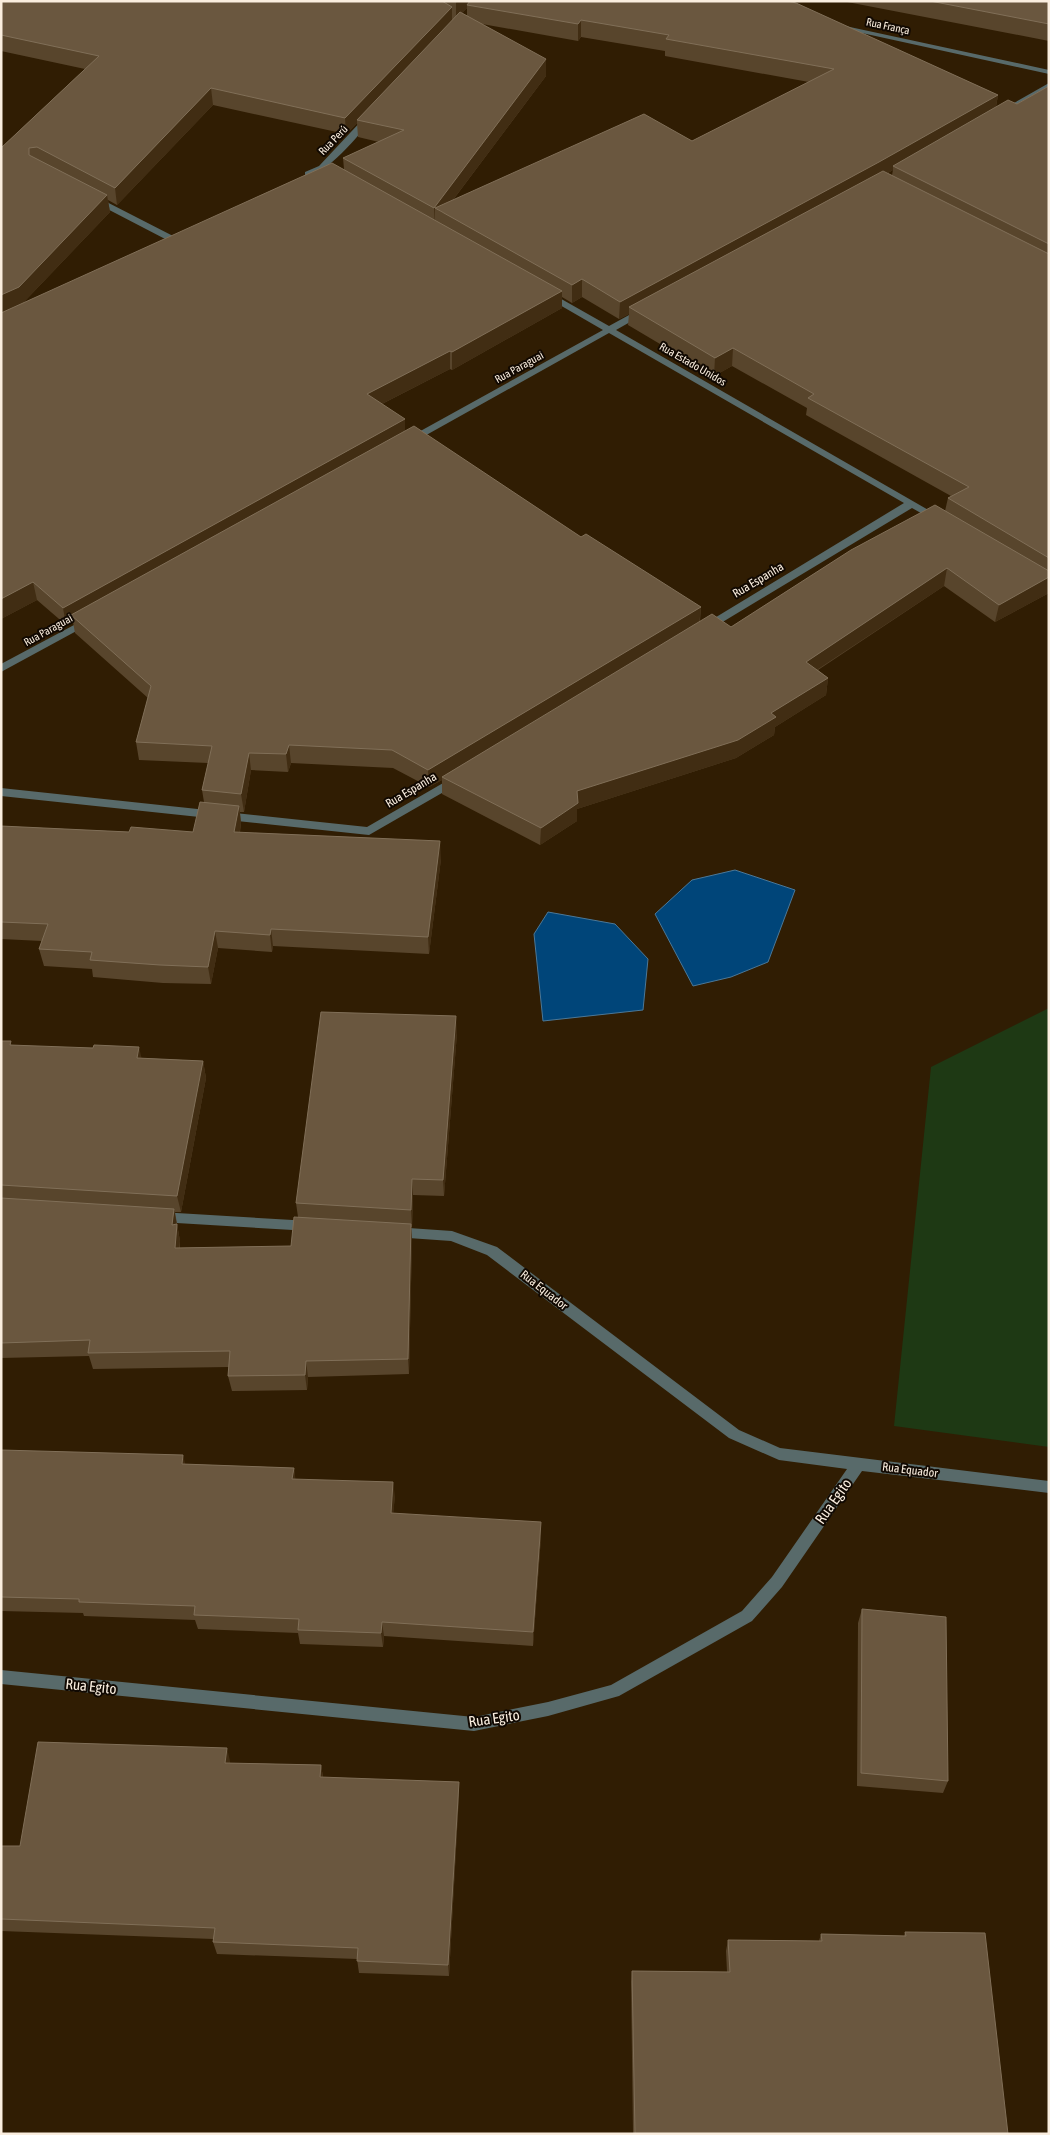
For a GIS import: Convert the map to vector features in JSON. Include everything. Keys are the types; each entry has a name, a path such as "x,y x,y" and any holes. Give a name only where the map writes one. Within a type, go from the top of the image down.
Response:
{"street":[{"name":"Rua França","path":"829,24 1049,72"},
{"path":"990,119 1049,85"},
{"name":"Rua Perú","path":"295,180 326,170 374,112"},
{"path":"87,195 172,239"},
{"path":"163,243 181,235"},
{"name":"Rua Estado Unidos","path":"542,291 946,524"},
{"name":"Rua Paraguai","path":"401,446 654,305"},
{"name":"Rua Espanha","path":"700,631 912,503"},
{"name":"Rua Paraguai","path":"1,669 97,615"},
{"name":"Rua Espanha","path":"1,792 369,832 463,775"},
{"path":"149,1217 326,1228"},
{"name":"Rua Equador","path":"375,1230 452,1236 492,1251 734,1434 779,1454 1049,1487"},
{"name":"Rua Egito","path":"1,1677 474,1724 548,1709 614,1691 747,1616 777,1582 859,1463"}],"green space":[{"path":"1049,1008 1049,1447 894,1426 931,1067"}],"water":[{"path":"735,870 795,890 768,962 731,977 693,986 655,914 692,880"},
{"path":"548,912 615,924 648,959 643,1010 543,1021 534,934"}],"building":[{"path":"1,1 442,1 452,7 345,118 211,88 115,188 37,147 29,148 29,155 107,195 19,287 1,295 1,148 99,56 1,35"},
{"path":"470,1 788,1 998,95 879,162 620,302 582,279 572,285 435,208 644,114 692,141 834,69 666,39 669,35 581,20 578,24 467,5"},
{"path":"930,1 1049,1 1049,24"},
{"path":"460,12 546,59 434,208 343,158 404,130 357,120"},
{"path":"1049,86 1049,244 893,166 1008,100 1017,104"},
{"path":"332,163 562,291 452,352 450,351 367,394 405,419 63,608 33,582 1,599 1,313"},
{"path":"883,171 1049,254 1049,558 948,498 969,487 808,398 814,394 733,348 715,358 629,307"},
{"path":"414,426 581,537 586,534 701,607 428,770 392,750 289,745 286,754 249,753 241,794 202,790 212,746 136,742 151,686 71,615"},
{"path":"935,505 1049,571 1049,577 999,605 947,568 806,662 828,678 771,713 776,717 738,740 577,791 578,803 541,828 442,777 712,614 731,627 851,550"},
{"path":"200,802 239,806 234,832 440,841 428,937 271,929 270,935 215,931 208,967 90,960 92,952 39,949 48,924 1,922 1,826 129,832 131,827 193,832"},
{"path":"321,1012 456,1016 443,1180 412,1179 411,1210 296,1203"},
{"path":"1,1041 11,1041 10,1045 93,1048 94,1045 139,1047 137,1058 203,1061 177,1196 1,1185"},
{"path":"1,1198 174,1209 172,1225 177,1224 175,1248 291,1246 294,1217 411,1224 408,1359 306,1361 305,1375 228,1376 230,1351 88,1353 90,1340 1,1343"},
{"path":"1,1450 183,1455 182,1464 294,1468 292,1479 393,1482 391,1513 541,1522 533,1632 382,1622 381,1633 298,1630 299,1619 194,1615 195,1606 79,1602 79,1599 1,1597"},
{"path":"862,1609 946,1617 948,1781 861,1773"},
{"path":"38,1742 227,1748 225,1763 321,1765 320,1777 459,1782 448,1965 357,1961 358,1948 213,1942 215,1928 1,1919 1,1846 20,1846"},
{"path":"905,1932 985,1933 1008,2134 635,2134 632,1971 730,1972 728,1940 822,1941 821,1934 906,1936"}]}
